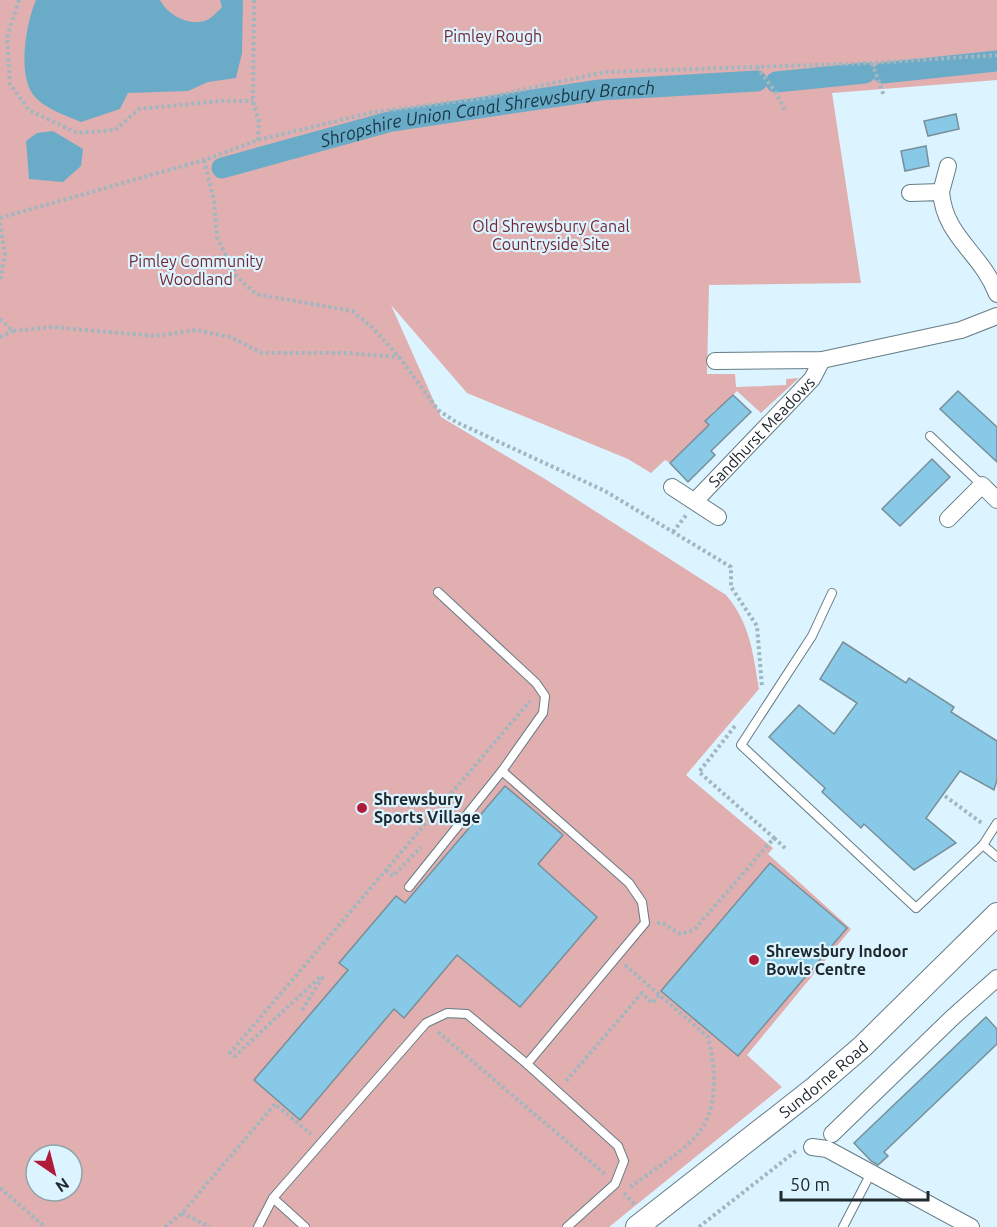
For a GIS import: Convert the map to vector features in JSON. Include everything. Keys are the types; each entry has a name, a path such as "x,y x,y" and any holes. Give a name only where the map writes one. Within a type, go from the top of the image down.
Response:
{"main road":[{"name":"Sundorne Road","path":"633,1220 812,1090 863,1046 997,915"}],"street":[{"path":"948,166 941,192 945,216 992,274 997,294"},
{"path":"910,192 941,192"},
{"name":"Sandhurst Meadows","path":"715,362 822,360 961,330 997,316"},
{"name":"Sandhurst Meadows","path":"695,501 812,379 822,360"},
{"path":"948,519 982,485 997,500"},
{"path":"672,487 718,517"},
{"path":"832,1134 959,1011 997,978"},
{"path":"812,1147 827,1149 971,1227"}],"lane":[{"path":"930,436 982,485"},
{"path":"409,887 502,771 543,713 545,696 540,688 438,591"},
{"path":"832,593 812,636 741,745 916,908 983,845 997,823"},
{"path":"502,771 629,883 642,902 645,923 527,1064"},
{"path":"983,845 997,857"},
{"path":"258,1227 273,1198 426,1023 447,1013 467,1014 527,1064 618,1146 624,1161 615,1184 567,1227"},
{"path":"843,1227 871,1173"},
{"path":"273,1198 305,1227"}],"path":[{"path":"19,0 7,37 10,84 29,110 77,133 115,130 139,109 253,101"},
{"path":"254,0 253,101 259,122 258,140"},
{"path":"0,218 204,160 258,140 374,112 484,98 604,72 872,63 997,55"},
{"path":"872,63 884,96"},
{"path":"757,67 774,90 786,112"},
{"path":"204,160 214,201 217,237 236,276 256,294 352,311 373,328 400,358 438,410 456,422 605,491 731,567 730,587 757,626 762,691"},
{"path":"0,223 5,254 0,281"},
{"path":"0,319 13,331"},
{"path":"0,337 13,331 51,327 156,336 196,330 230,337 262,353 345,353 400,358"},
{"path":"302,1010 322,978 321,976 235,1056 230,1053 540,688"},
{"path":"741,718 699,771 786,849"},
{"path":"945,796 983,824"},
{"path":"645,923 663,923 680,934 694,930 774,838"},
{"path":"616,957 659,995 685,1014 708,1037 712,1053 715,1097 697,1135 624,1192 637,1207 633,1220"},
{"path":"546,1081 555,1071 566,1081 642,993 652,1003 659,995"},
{"path":"426,1023 615,1184"},
{"path":"165,1227 182,1213 275,1104 322,1143"},
{"path":"699,1227 789,1154 812,1147"},
{"path":"0,1188 45,1227"},
{"path":"182,1213 210,1227"}],"green space":[{"name":"Shrewsbury Sports Village","path":"0,0 997,0 997,80 832,93 861,283 709,285 707,374 735,374 736,387 786,385 786,379 799,378 761,413 737,391 722,406 735,427 716,409 705,421 709,425 670,463 665,460 651,473 628,459 467,393 391,305 441,417 545,479 726,595 740,616 749,639 759,689 686,775 773,848 768,854 851,929 747,1055 782,1087 609,1227 0,1227"}],"water":[{"path":"36,0 160,0 174,15 186,21 200,22 213,16 222,7 220,0 243,0 242,53 236,78 208,82 188,91 128,93 120,109 81,122 45,106 30,89 26,77 25,50 29,22"},
{"path":"53,131 83,149 81,166 63,182 29,179 26,141 37,133"}],"building":[{"path":"956,114 959,129 928,136 924,121"},
{"path":"926,146 929,166 905,171 901,151"},
{"path":"958,391 997,427 997,462 940,409"},
{"path":"733,395 751,412 711,451 715,455 688,482 670,463 709,425 705,421"},
{"path":"932,459 950,477 900,526 882,509"},
{"path":"843,642 906,683 909,678 954,707 951,712 997,741 997,780 994,790 960,771 926,818 956,843 914,870 864,824 861,828 822,792 825,788 769,737 799,705 834,734 857,703 820,679"},
{"path":"505,786 563,835 538,864 597,917 520,1007 457,955 404,1018 394,1009 300,1120 254,1080 348,970 339,963 396,896 405,903"},
{"name":"Shrewsbury Indoor Bowls Centre","path":"770,863 847,928 738,1056 661,991"},
{"path":"986,1017 997,1029 997,1044 884,1152 888,1156 878,1165 871,1161 854,1143"}],"waterway":[{"name":"Shropshire Union Canal Shrewsbury Branch","path":"883,73 997,61"},
{"name":"Shropshire Union Canal Shrewsbury Branch","path":"776,82 865,73"},
{"name":"Shropshire Union Canal Shrewsbury Branch","path":"222,168 392,121 600,90 757,81"}],"place":[{"name":"Shrewsbury Sports Village","path":"362,808"},
{"name":"Shrewsbury Indoor Bowls Centre","path":"754,960"}],"park label":[{"name":"Pimley Rough","path":"493,36"},
{"name":"Old Shrewsbury Canal Countryside Site","path":"551,235"},
{"name":"Pimley Community Woodland","path":"196,270"}]}
